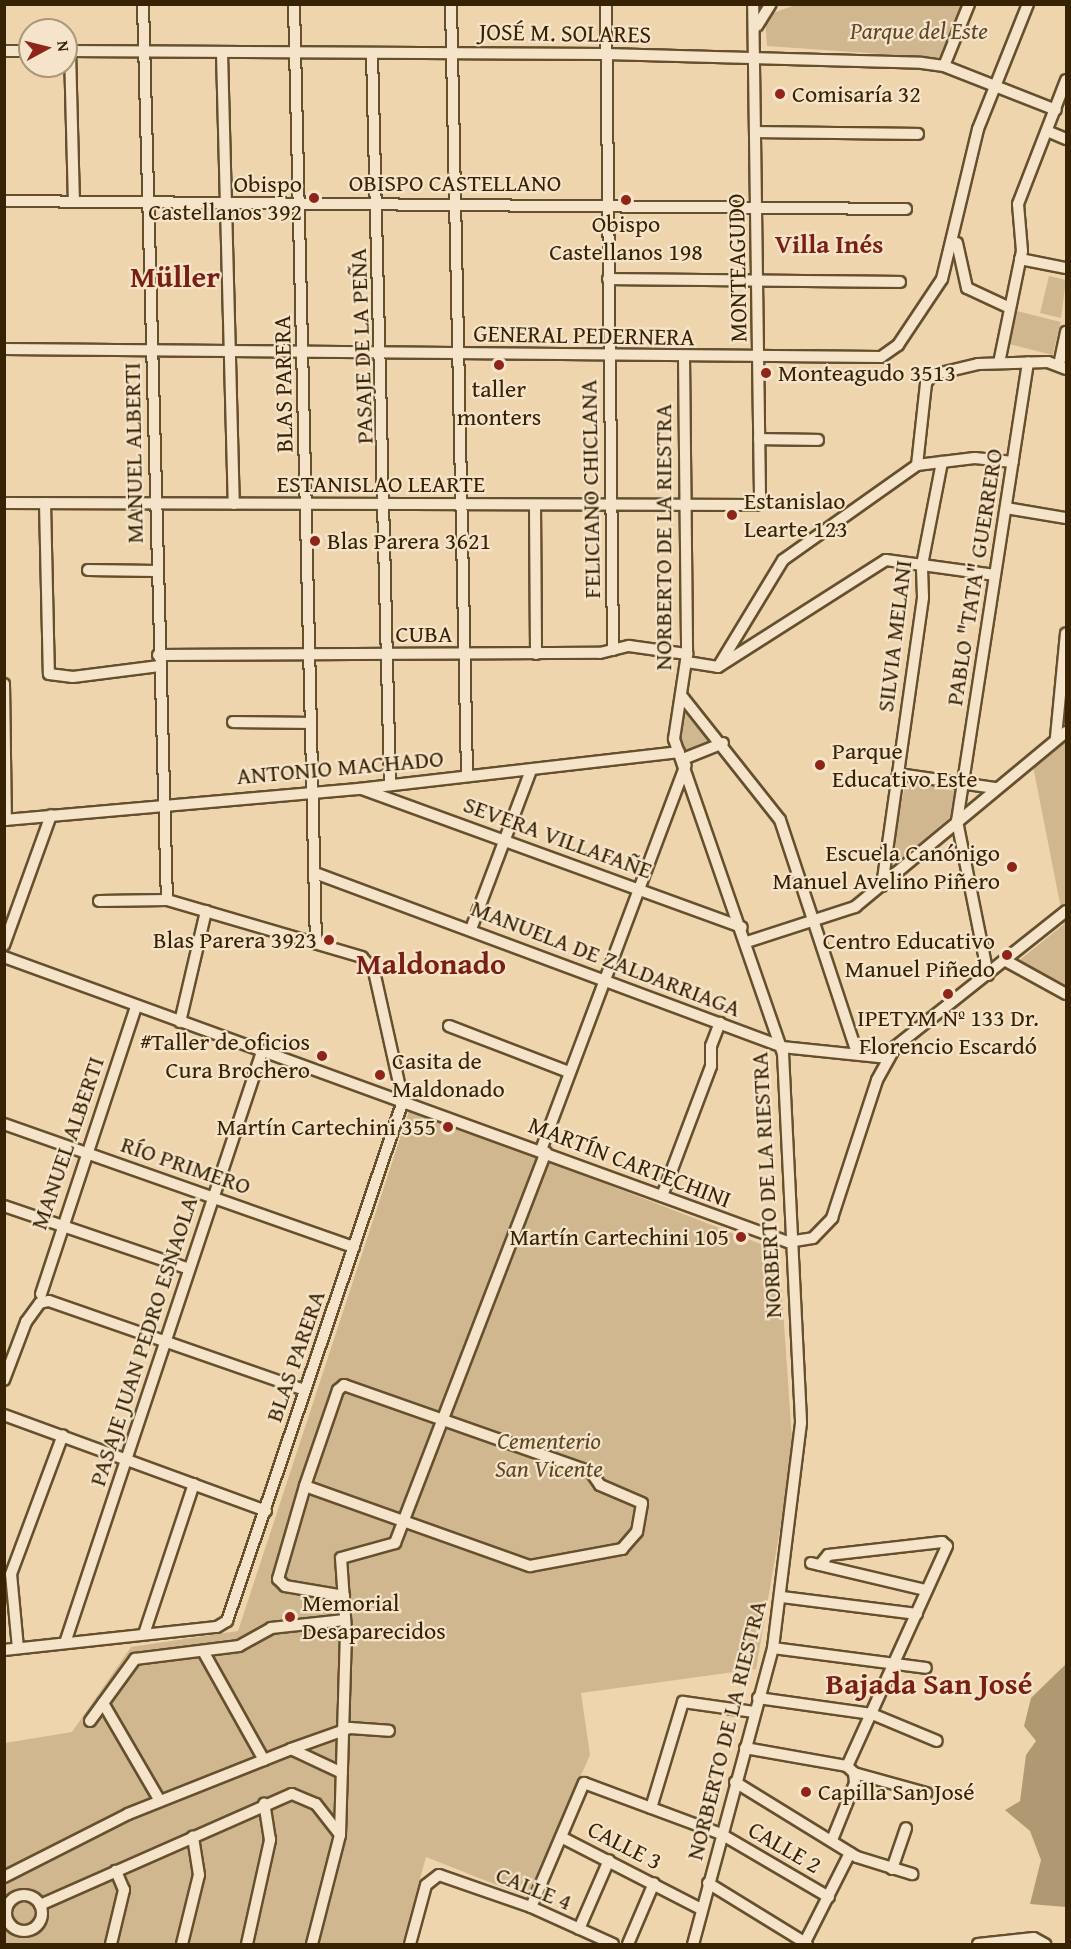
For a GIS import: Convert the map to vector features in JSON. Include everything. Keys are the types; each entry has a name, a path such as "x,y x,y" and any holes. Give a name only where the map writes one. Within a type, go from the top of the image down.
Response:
{"street":[{"name":"MANUEL ALBERTI","path":"143,4 156,571 167,900"},
{"name":"BLAS PARERA","path":"294,4 316,943"},
{"path":"451,4 461,655 467,776"},
{"name":"FELICIANO CHICLANA","path":"606,4 613,650"},
{"name":"MONTEAGUDO","path":"753,4 757,29 754,57 759,439 756,505"},
{"name":"MONTEAGUDO","path":"757,29 771,4"},
{"path":"944,66 969,4"},
{"name":"GENERAL PEDERNERA","path":"4,349 870,360 893,351 939,288 956,234 976,137 1028,4"},
{"name":"JOSÉ M. SOLARES","path":"78,51 606,54 754,57 944,66 1056,110"},
{"path":"222,53 234,504"},
{"name":"PASAJE DE LA PEÑA","path":"372,53 384,354 390,783"},
{"path":"69,78 74,202"},
{"path":"999,363 1008,307 1020,259 1018,204 1066,80"},
{"path":"1047,131 1066,139"},
{"path":"756,132 918,135"},
{"name":"OBISPO CASTELLANO","path":"4,201 906,209"},
{"path":"956,234 967,288 1008,307"},
{"path":"1020,259 1066,268"},
{"path":"608,279 900,282"},
{"path":"917,465 929,378 968,365 1028,362 1063,367 1066,332"},
{"name":"NORBERTO DE LA RIESTRA","path":"684,357 687,658 674,739 683,758 782,1047 788,1242 801,1440 782,1597 772,1648 693,1944"},
{"name":"PABLO \"TATA\" GUERRERO","path":"988,975 957,821 1028,362"},
{"path":"759,439 818,440"},
{"path":"718,667 783,560 917,465 983,457 1013,462"},
{"name":"SILVIA MELANI","path":"882,886 923,597 922,565 942,462"},
{"name":"ESTANISLAO LEARTE","path":"4,503 610,507 756,505"},
{"name":"CUBA","path":"45,503 49,674 73,677 159,660 311,654 536,654 613,650 629,646 718,667"},
{"path":"535,506 536,654"},
{"path":"1006,508 1066,518"},
{"path":"718,667 886,560 995,575"},
{"path":"88,570 156,571"},
{"path":"1056,737 1066,633"},
{"path":"4,684 5,820"},
{"path":"681,695 723,743 780,820 857,1053"},
{"path":"233,722 311,723"},
{"path":"747,942 815,922 855,907 1056,737 1066,732"},
{"name":"ANTONIO MACHADO","path":"5,820 163,804 359,789 390,783 531,770 683,758 723,743"},
{"path":"312,1944 340,1835 345,1620 344,1555 392,1546 404,1521 543,1151 569,1072 638,890 683,758"},
{"path":"471,929 531,770"},
{"path":"898,774 995,788"},
{"name":"SEVERA VILLAFAÑE","path":"359,789 741,927"},
{"path":"4,945 51,815"},
{"name":"MANUELA DE ZALDARRIAGA","path":"315,873 471,929 782,1047 888,1058"},
{"path":"99,901 167,900 316,943 370,963 403,1101"},
{"path":"180,1022 206,911"},
{"path":"788,1242 813,1238 832,1218 888,1058 914,1027 1008,962 1066,911"},
{"name":"MARTÍN CARTECHINI","path":"4,957 262,1052 543,1151 788,1242"},
{"path":"1008,962 1066,994"},
{"name":"MANUEL ALBERTI","path":"4,1380 26,1322 41,1299 61,1224 136,1006"},
{"path":"662,1196 711,1066 711,1046 720,1023"},
{"path":"449,1026 569,1072"},
{"name":"PASAJE JUAN PEDRO ESNAOLA","path":"65,1643 129,1459 212,1197 262,1052"},
{"name":"BLAS PARERA","path":"144,1634 171,1633 224,1623 266,1511 403,1101"},
{"name":"RÍO PRIMERO","path":"4,1124 354,1246"},
{"path":"4,1206 189,1269"},
{"path":"41,1299 305,1390"},
{"path":"305,1485 530,1566 613,1554 637,1532 643,1510 635,1496 600,1485 591,1472 350,1385 341,1387 305,1485 278,1579 285,1586 344,1596"},
{"path":"4,1415 266,1511"},
{"path":"18,1648 11,1574 63,1435"},
{"path":"4,1650 144,1634 194,1484"},
{"path":"832,1840 855,1783 850,1770 946,1543 828,1555 816,1564 925,1590"},
{"path":"782,1597 917,1614"},
{"path":"90,1721 135,1659 244,1645 271,1628 345,1620"},
{"path":"772,1648 926,1668"},
{"path":"203,1651 264,1760"},
{"path":"758,1698 872,1714 938,1741"},
{"path":"651,1808 683,1702 754,1712"},
{"path":"103,1703 160,1801"},
{"path":"4,1877 32,1859 160,1801 291,1749 343,1730 389,1731"},
{"path":"745,1748 850,1770 926,1793"},
{"path":"291,1749 342,1773"},
{"path":"735,1782 850,1853 912,1874"},
{"name":"CALLE 2","path":"561,1837 584,1783 721,1834 829,1897"},
{"path":"40,1905 288,1794 312,1801 340,1835"},
{"path":"247,1944 270,1840 264,1803"},
{"path":"892,1869 906,1828"},
{"path":"182,1944 199,1875 193,1836"},
{"path":"531,1907 561,1837"},
{"name":"CALLE 3","path":"561,1837 701,1909"},
{"path":"708,1883 805,1944 850,1853"},
{"path":"579,1929 609,1860"},
{"path":"111,1944 124,1890 116,1870"},
{"name":"CALLE 4","path":"410,1944 426,1885 439,1875 531,1907 613,1944"},
{"path":"628,1944 654,1883"},
{"path":"27,1895 40,1905 41,1917 29,1930 17,1929 6,1909 27,1895"},
{"path":"978,1944 1043,1942"}],"green space":[{"name":"Parque del Este","path":"795,5 963,5 940,58 767,46 765,16"},
{"path":"1049,276 1066,280 1061,318 1040,313"},
{"path":"1017,311 1061,322 1052,355 1009,344"},
{"path":"683,700 719,742 685,753 678,738"},
{"path":"1066,741 1066,988 1016,963 1064,924 1033,766"},
{"path":"906,780 958,792 955,813 900,860 891,854"},
{"name":"Cementerio San Vicente","path":"410,1108 779,1251 793,1454 756,1669 581,1693 590,1755 527,1897 426,1857 402,1944 5,1944 5,1743 72,1732 131,1647 238,1631"}],"shaded area":[{"path":"1066,1664 1066,1907 1030,1904 1041,1860 1030,1831 1005,1810 1020,1801 1026,1755 1036,1741 1024,1726 1031,1698"}],"place":[{"name":"Comisaría 32","path":"780,94"},
{"name":"Obispo Castellanos 392","path":"314,198"},
{"name":"Obispo Castellanos 198","path":"626,200"},
{"name":"taller monters","path":"499,365"},
{"name":"Monteagudo 3513","path":"766,373"},
{"name":"Estanislao Learte 123","path":"732,515"},
{"name":"Blas Parera 3621","path":"315,541"},
{"name":"Parque Educativo Este","path":"820,765"},
{"name":"Escuela Canónigo Manuel Avelino Piñero","path":"1012,867"},
{"name":"Blas Parera 3923","path":"329,940"},
{"name":"Centro Educativo Manuel Piñedo","path":"1007,955"},
{"name":"IPETYM Nº 133 Dr. Florencio Escardó","path":"948,994"},
{"name":"#Taller de oficios Cura Brochero","path":"322,1056"},
{"name":"Casita de Maldonado","path":"380,1075"},
{"name":"Martín Cartechini 355","path":"448,1127"},
{"name":"Martín Cartechini 105","path":"741,1237"},
{"name":"Memorial Desaparecidos","path":"290,1617"},
{"name":"Capilla San José","path":"806,1792"}],"district":[{"name":"Villa Inés","path":"829,244"},
{"name":"Müller","path":"175,276"},
{"name":"Maldonado","path":"431,963"},
{"name":"Bajada San José","path":"929,1683"}]}
